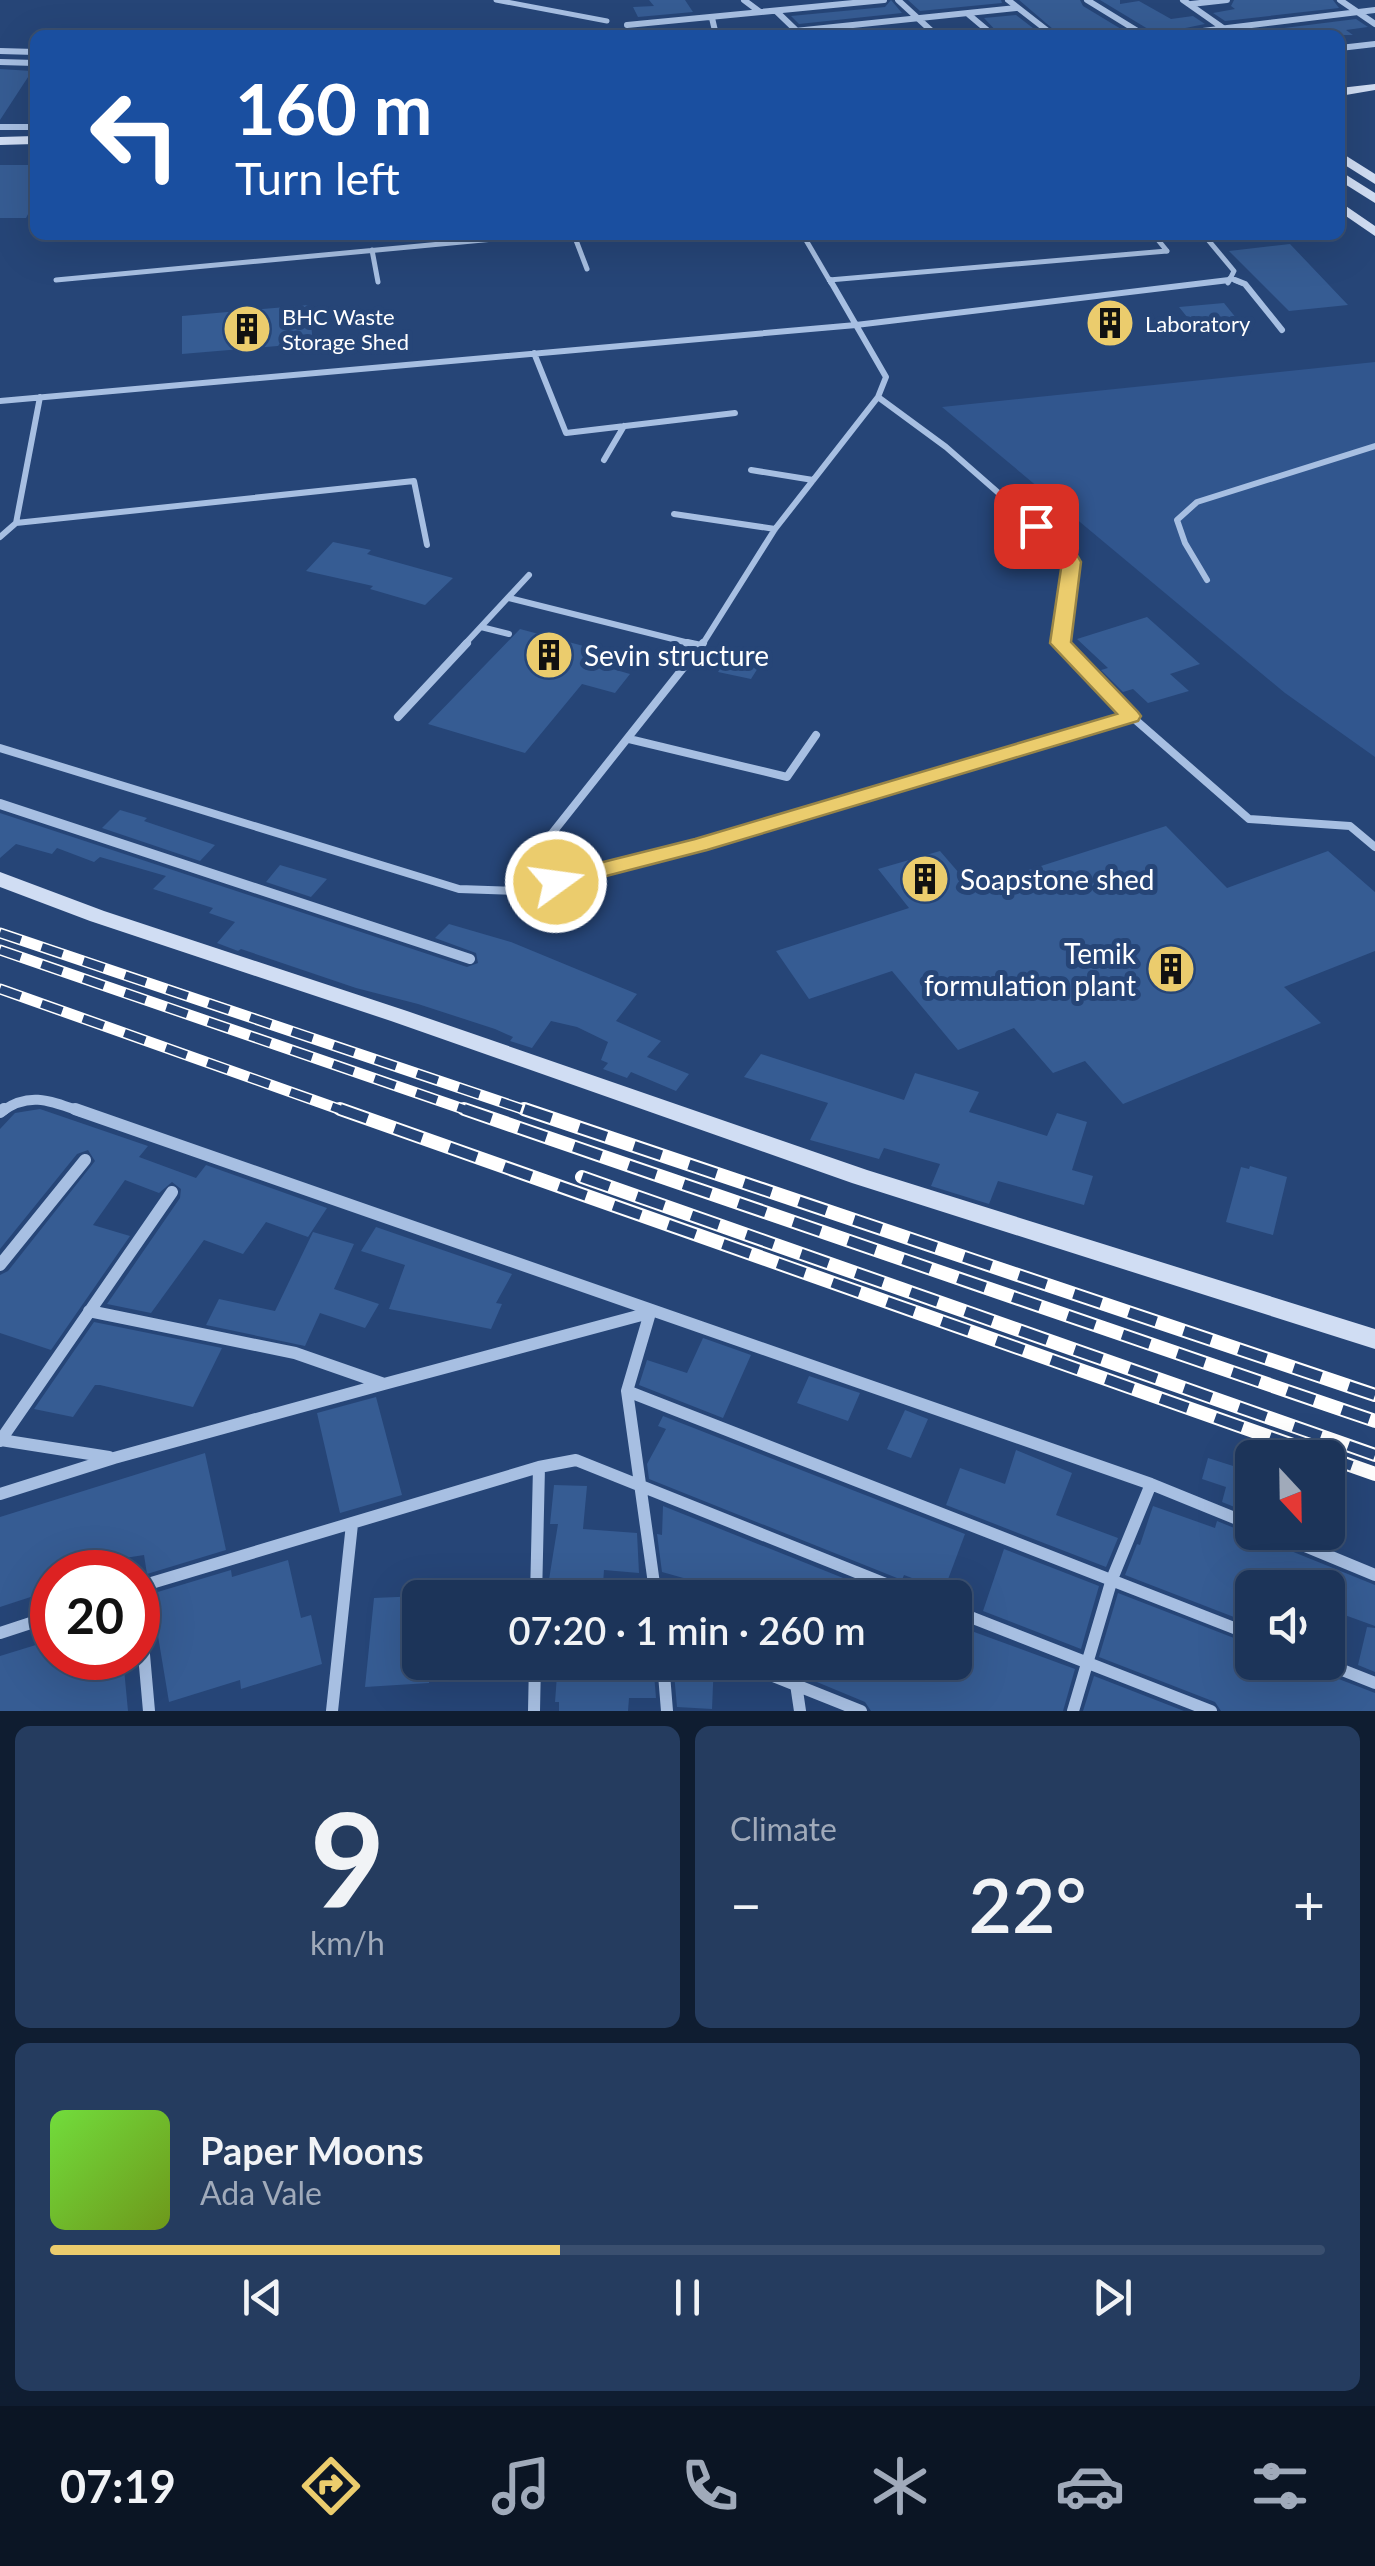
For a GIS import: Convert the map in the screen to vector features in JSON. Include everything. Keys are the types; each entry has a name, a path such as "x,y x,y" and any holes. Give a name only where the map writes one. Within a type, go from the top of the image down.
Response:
{"street":[{"path":"744,0 761,12"},
{"path":"804,0 814,7"},
{"path":"627,26 884,0"},
{"path":"898,0 930,30"},
{"path":"1008,0 1047,30"},
{"path":"1087,0 1136,30"},
{"path":"1186,2 1227,0"},
{"path":"1340,0 1375,24"},
{"path":"1186,2 1224,28"},
{"path":"824,30 1016,8"},
{"path":"1209,30 1375,10"},
{"path":"776,11 795,30"},
{"path":"968,14 988,30"},
{"path":"712,18 715,30"},
{"path":"1345,47 1375,44"},
{"path":"0,51 30,52"},
{"path":"0,62 12,52"},
{"path":"0,62 30,63"},
{"path":"1345,82 1375,79"},
{"path":"1345,91 1375,88"},
{"path":"0,127 30,127"},
{"path":"0,138 30,137"},
{"path":"1345,159 1375,180"},
{"path":"1345,178 1375,199"},
{"path":"1345,196 1375,217"},
{"path":"1345,210 1375,232"},
{"path":"0,804 470,959"},
{"path":"0,879 96,916 470,1040 860,1177 1375,1339"},
{"path":"0,1112 18,1098 43,1098 650,1313 1150,1484 1235,1518"},
{"path":"0,1264 85,1160"},
{"path":"114,1458 0,1441 172,1192"},
{"path":"89,1311 295,1353 384,1384"},
{"path":"0,1494 114,1458 650,1313"},
{"path":"650,1313 626,1391 653,1580"},
{"path":"626,1391 1235,1628"},
{"path":"160,1581 539,1467 576,1460 875,1580"},
{"path":"536,1580 539,1467"},
{"path":"1073,1711 1112,1579 1150,1484"},
{"path":"332,1711 352,1524"},
{"path":"1314,1550 1375,1575"},
{"path":"972,1618 1212,1711"},
{"path":"0,1634 30,1624"},
{"path":"1345,1672 1375,1684"},
{"path":"147,1680 150,1711"},
{"path":"534,1711 535,1680"},
{"path":"664,1680 667,1711"},
{"path":"785,1680 862,1711"},
{"path":"796,1684 800,1711"}],"lane":[{"path":"496,0 607,21"},
{"path":"56,280 483,240"},
{"path":"576,240 586,269"},
{"path":"520,890 524,870 702,646 775,528 878,397 886,377 806,240"},
{"path":"829,280 1166,251 1158,240"},
{"path":"0,401 856,325 1228,283 1234,271 1208,240"},
{"path":"372,250 378,282"},
{"path":"1230,278 1245,284 1282,330"},
{"path":"534,354 566,433 736,414"},
{"path":"16,522 40,397"},
{"path":"878,397 946,446 1066,552 1072,562 1060,643 1131,716 1249,819 1350,826 1375,848"},
{"path":"604,460 624,426"},
{"path":"1207,580 1185,542 1178,520 1196,502 1375,446"},
{"path":"751,470 813,480"},
{"path":"0,536 16,522 414,481 426,546"},
{"path":"674,514 775,528"},
{"path":"398,717 529,575"},
{"path":"509,598 702,646"},
{"path":"481,627 509,634"},
{"path":"0,748 459,890 520,890 700,845 1131,716"},
{"path":"629,738 787,776 816,734"}],"shaded area":[{"path":"1375,362 1375,757 1285,693 942,407"}],"building":[{"path":"649,0 685,0 693,12 638,17 633,7 654,6"},
{"path":"891,0 902,13 799,24 791,16 885,7"},
{"path":"908,0 1001,0 1002,3 920,11"},
{"path":"1019,0 1080,0 1083,6 1123,30 1054,30"},
{"path":"1100,0 1120,0 1120,4 1139,1 1171,19 1193,16 1205,24 1176,30 1148,29"},
{"path":"1234,0 1333,0 1339,8 1225,21 1213,13 1235,9 1231,6"},
{"path":"1016,15 1036,30 995,30 984,18"},
{"path":"1356,19 1368,27 1346,30 1353,35 1345,35 1345,30 1267,30"},
{"path":"0,69 30,71 30,74 0,120"},
{"path":"0,165 30,165 30,210 26,218 0,218"},
{"path":"1290,244 1348,305 1289,311 1229,251"},
{"path":"1224,303 1245,329 1200,333 1179,307"},
{"name":"BHC Waste Storage Shed","path":"309,305 313,343 182,354 182,316"},
{"path":"333,542 371,550 367,554 453,578 425,605 370,589 373,586 306,571"},
{"path":"1147,617 1200,664 1170,674 1189,691 1148,703 1133,689 1123,692 1101,670 1108,668 1077,639"},
{"path":"520,629 606,652 595,664 630,674 615,693 582,684 525,753 428,724"},
{"path":"733,648 766,655 751,679 718,672"},
{"path":"120,810 215,845 200,861 102,828"},
{"path":"0,813 467,967 478,963 476,953 435,938 449,924 511,942 637,994 616,1021 661,1041 647,1057 689,1074 676,1091 631,1072 627,1078 603,1069 608,1063 601,1060 608,1042 577,1027 551,1021 532,1048 510,1041 513,1037 495,1029 238,951 217,943 235,922 209,913 213,908 153,889 166,876 100,857 94,862 57,848 52,854 16,844 0,858"},
{"name":"Temik formulation plant","path":"1166,826 1227,888 1328,851 1375,892 1375,951 1284,987 1321,1023 1123,1104 1085,1061 1053,1073 1014,1028 958,1050 892,971 809,999 776,951 909,908 878,869 940,851 972,888"},
{"path":"280,865 327,879 311,897 266,882"},
{"path":"761,1054 904,1100 915,1073 979,1092 969,1112 1047,1136 1057,1113 1087,1122 1072,1170 1093,1176 1084,1205 998,1181 989,1204 931,1186 940,1164 884,1148 879,1159 810,1140 828,1103 744,1077"},
{"path":"40,1109 148,1146 139,1157 196,1178 206,1165 327,1208 308,1237 266,1222 243,1254 204,1240 151,1313 107,1304 180,1198 181,1189 172,1182 159,1193 125,1180 93,1225 130,1236 51,1350 0,1333 0,1275 8,1271 95,1161 88,1150 77,1154 0,1249 0,1129 15,1113"},
{"path":"1241,1167 1287,1177 1273,1235 1226,1222"},
{"path":"376,1227 512,1274 496,1303 502,1304 491,1329 389,1309 405,1265 361,1251"},
{"path":"313,1232 354,1244 334,1289 379,1304 365,1328 320,1313 305,1346 206,1325 219,1299 275,1311"},
{"path":"94,1322 222,1348 193,1407 95,1385 73,1417 34,1409"},
{"path":"703,1338 751,1355 723,1418 639,1385 647,1360 687,1373"},
{"path":"809,1376 860,1393 848,1421 797,1403"},
{"path":"376,1397 402,1495 340,1513 317,1413"},
{"path":"905,1410 928,1419 911,1458 887,1449"},
{"path":"663,1416 965,1534 948,1580 917,1580 904,1575 902,1580 649,1479 647,1464 666,1429 658,1426"},
{"path":"1016,1450 1072,1473 1056,1515 1118,1538 1106,1567 946,1505 960,1468 1005,1484"},
{"path":"205,1453 226,1550 160,1570 160,1550 30,1550 30,1597 0,1607 0,1517"},
{"path":"1208,1458 1235,1467 1235,1507 1222,1502 1226,1487 1202,1479"},
{"path":"554,1485 587,1486 583,1529 637,1533 639,1573 604,1570 603,1580 549,1580 558,1524 550,1524"},
{"path":"663,1506 848,1580 687,1580 662,1572 657,1534 662,1535"},
{"path":"1153,1506 1215,1528 1217,1521 1235,1528 1235,1550 1289,1550 1338,1570 1235,1570 1235,1617 1125,1575 1137,1544 1140,1545"},
{"path":"1004,1549 1099,1586 1081,1649 983,1611"},
{"path":"288,1560 301,1618 311,1615 322,1664 241,1689 240,1680 169,1702 160,1648 160,1591 231,1570 232,1577"},
{"path":"1345,1573 1375,1585 1375,1626 1345,1615"},
{"path":"1118,1593 1235,1638 1235,1680 1341,1680 1375,1693 1375,1711 1221,1711 1215,1702 1099,1657"},
{"path":"402,1597 402,1680 429,1683 365,1687 374,1598"},
{"path":"1367,1627 1375,1628 1375,1672 1358,1665"},
{"path":"972,1631 1075,1669 1063,1711 871,1711 865,1702 812,1680 972,1680"},
{"path":"30,1647 30,1680 125,1680 128,1711 0,1711 0,1656"},
{"path":"1094,1676 1184,1711 1083,1711"},
{"path":"557,1680 654,1680 656,1698 629,1698 628,1711 559,1711 559,1702 555,1702"},
{"path":"675,1680 713,1680 712,1709 677,1707"}],"railway":[{"path":"0,933 531,1112"},
{"path":"0,950 472,1112"},
{"path":"0,989 347,1112"},
{"path":"340,1109 1375,1474"},
{"path":"464,1109 1375,1421"},
{"path":"524,1109 1375,1395"},
{"path":"582,1177 1375,1455"}],"place":[{"name":"Laboratory","path":"1110,323"},
{"name":"BHC Waste Storage Shed","path":"247,329"},
{"name":"Sevin structure","path":"549,655"},
{"name":"Soapstone shed","path":"925,879"},
{"name":"Temik formulation plant","path":"1171,969"}],"route":[{"path":"556,882 700,845 1131,716 1060,643 1072,562 1036,526"}]}
